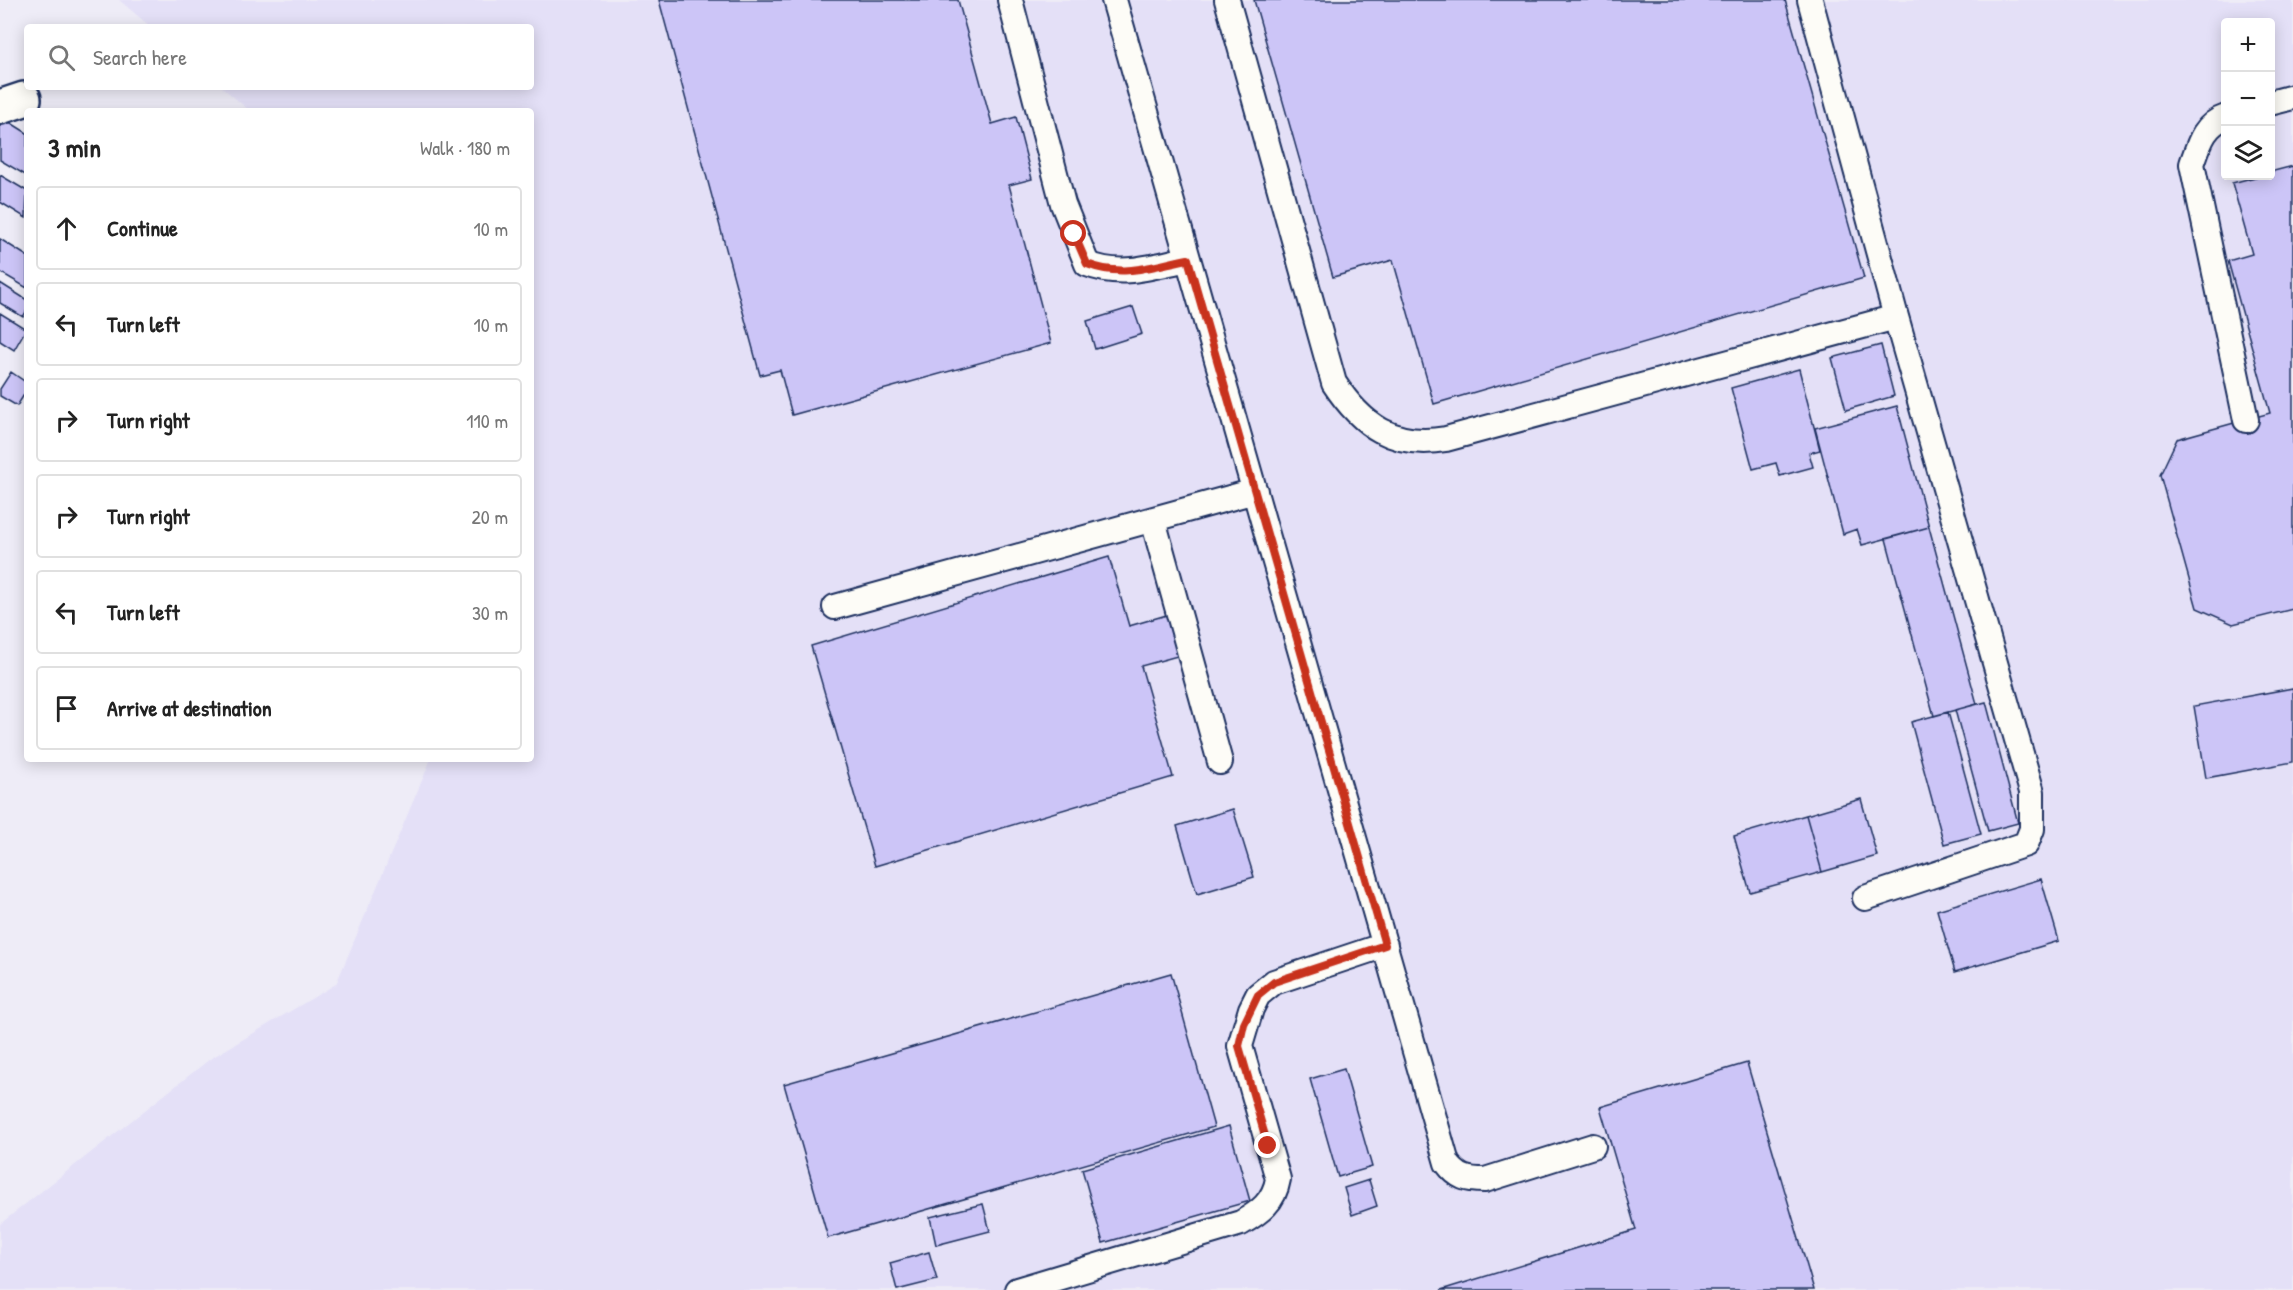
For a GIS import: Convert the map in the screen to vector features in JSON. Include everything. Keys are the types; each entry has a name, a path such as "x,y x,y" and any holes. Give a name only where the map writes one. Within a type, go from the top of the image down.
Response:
{"lane":[{"path":"1010,0 1063,204 1087,264 1106,272 1123,272 1188,259"},
{"path":"1114,0 1447,1163 1455,1174 1468,1180 1485,1180 1593,1146"},
{"path":"1227,0 1334,383 1350,407 1371,424 1398,438 1422,443 1446,439 1896,317"},
{"path":"1810,0 1896,317 2032,792 2032,828 2026,844 1865,898"},
{"path":"2275,102 2293,97"},
{"path":"2221,118 2215,120 2203,134 2192,164 2246,420"},
{"path":"835,607 1255,491"},
{"path":"1153,520 1220,762"},
{"path":"1017,1290 1241,1223 1261,1212 1276,1189 1278,1179 1239,1046 1251,1009 1258,995 1274,982 1385,945"}],"shaded area":[{"path":"119,0 2293,0 2293,1290 0,1290 0,1224 210,1059 336,984 430,762 534,762 534,108 246,108 226,90 534,90 534,24 147,24"}],"building":[{"path":"659,0 958,0 992,124 1016,117 1032,179 1009,185 1051,343 792,415 780,370 760,375"},
{"path":"1254,0 1785,0 1864,278 1434,404 1393,260 1333,277"},
{"path":"0,116 24,131 24,174 0,160"},
{"path":"2293,166 2293,609 2233,624 2197,608 2160,475 2177,439 2270,413 2228,261 2252,254 2232,183 2244,180 2275,180 2275,171"},
{"path":"0,175 24,189 24,217 0,202"},
{"path":"0,239 24,254 24,286 0,272"},
{"path":"0,283 24,298 24,315 23,317 0,303"},
{"path":"1133,307 1142,334 1095,349 1087,321"},
{"path":"0,313 24,328 24,332 14,350 0,341"},
{"path":"1881,345 1894,396 1846,410 1832,358"},
{"path":"1799,369 1820,450 1809,453 1813,467 1780,476 1776,463 1753,469 1731,388"},
{"path":"11,372 24,381 24,395 17,406 0,396 0,389"},
{"path":"1897,406 1929,527 1862,545 1857,529 1843,534 1815,428"},
{"path":"1929,527 1977,704 1934,716 1886,539"},
{"path":"1109,557 1129,626 1170,614 1181,655 1141,666 1173,777 875,866 811,646"},
{"path":"2293,688 2293,762 2206,778 2194,706"},
{"path":"1986,702 2018,823 1988,831 1955,710"},
{"path":"1948,712 1981,834 1944,844 1911,722"},
{"path":"1861,799 1877,856 1822,872 1806,815"},
{"path":"1233,809 1254,877 1197,894 1177,826"},
{"path":"1806,815 1822,872 1750,892 1734,836"},
{"path":"2041,879 2059,941 1955,972 1937,910"},
{"path":"1171,973 1214,1127 828,1238 784,1084"},
{"path":"1747,1063 1814,1290 1441,1290 1636,1230 1600,1107"},
{"path":"1344,1069 1372,1167 1338,1177 1310,1079"},
{"path":"1229,1126 1250,1201 1103,1243 1082,1169"},
{"path":"1369,1180 1377,1206 1352,1215 1344,1188"},
{"path":"983,1204 990,1231 936,1245 930,1217"},
{"path":"929,1252 937,1280 897,1290 890,1263"}],"route":[{"path":"1074,234 1087,264 1106,272 1123,272 1188,259 1385,945 1274,982 1258,995 1244,1024 1239,1046 1268,1146"}]}
